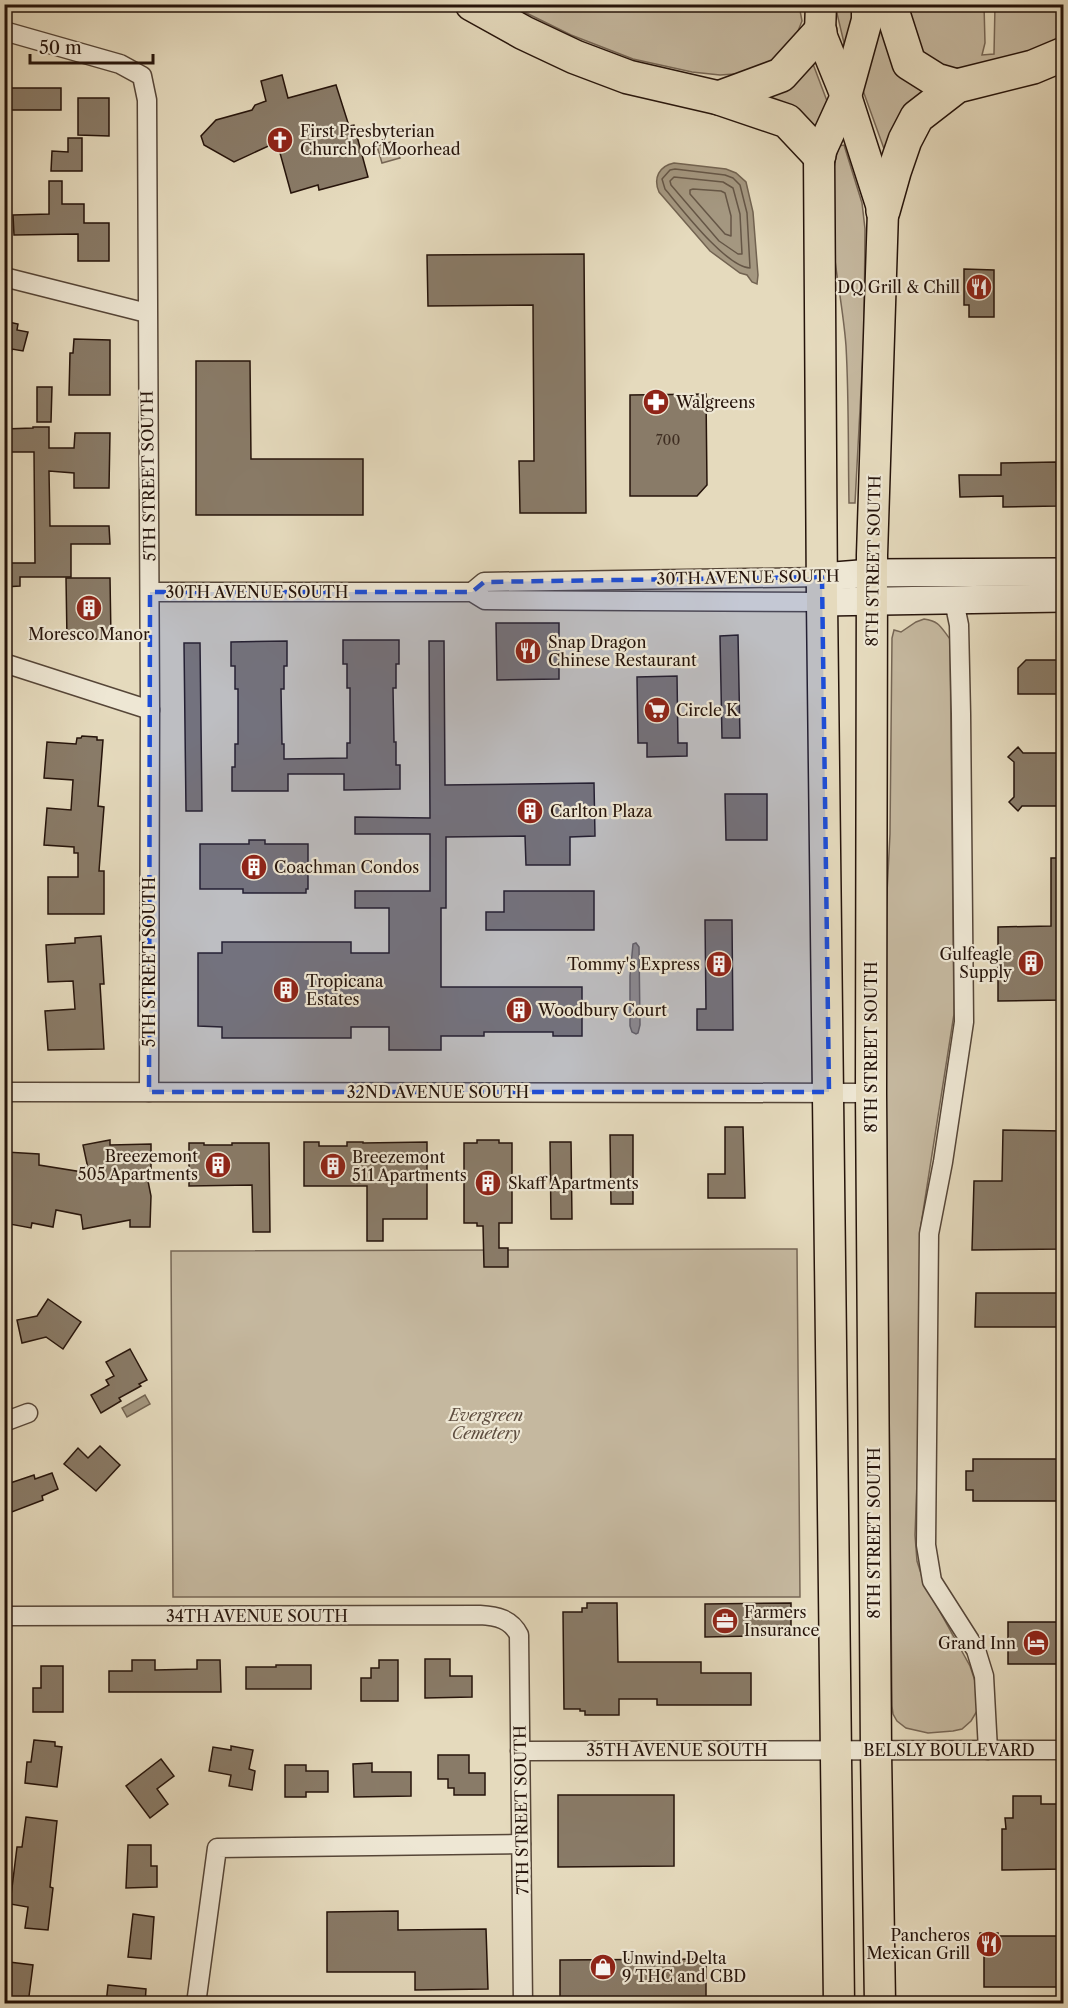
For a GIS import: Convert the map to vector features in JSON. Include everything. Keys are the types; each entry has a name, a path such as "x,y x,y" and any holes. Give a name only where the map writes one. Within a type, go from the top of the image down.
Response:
{"highway":[{"path":"472,4 524,33 575,57 628,77 719,98 787,121 819,155"},
{"path":"890,4 909,63 936,80 957,86"},
{"path":"719,98 781,75 820,18"},
{"path":"884,211 905,140 917,117 957,86 1033,67 1064,54"}],"main road":[{"path":"839,2004 819,155 846,96 867,20 867,4"},
{"name":"8TH STREET SOUTH","path":"820,18 884,211 872,588 871,1093 880,2004"}],"street":[{"name":"5TH STREET SOUTH","path":"4,31 120,64 142,76 147,100 150,592 149,1092"},
{"path":"4,277 147,313"},
{"name":"30TH AVENUE SOUTH","path":"150,592 472,592 485,600 622,602 872,588 1064,572"},
{"path":"622,580 622,602"},
{"name":"30TH AVENUE SOUTH","path":"472,592 484,582 622,580 822,590"},
{"name":"30TH AVENUE SOUTH","path":"872,588 954,601 1064,598"},
{"path":"954,601 959,625 964,1022 943,1162 929,1234 926,1545 932,1581 976,1650 984,1676 988,1750"},
{"path":"4,663 150,710"},
{"name":"32ND AVENUE SOUTH","path":"4,1092 871,1093"},
{"path":"4,1422 28,1413"},
{"name":"34TH AVENUE SOUTH","path":"4,1616 480,1615 495,1616 508,1621"},
{"name":"7TH STREET SOUTH","path":"508,1621 519,1635 523,2004"},
{"name":"BELSLY BOULEVARD","path":"835,1750 1064,1750"},
{"name":"35TH AVENUE SOUTH","path":"520,1751 835,1750"},
{"path":"196,2004 217,1848 521,1844"}],"highlighted area":[{"path":"822,577 829,1092 149,1092 150,592 472,592 484,582"}],"green space":[{"path":"510,5 799,5 802,21 784,57 749,73 720,75 692,72 633,59 571,35"},
{"path":"835,5 854,5 850,33 844,43"},
{"path":"901,5 984,5 985,43 982,55 994,54 995,5 1063,5 1063,41 979,71 946,69 921,57"},
{"path":"878,24 927,90 887,157 861,85"},
{"path":"813,64 827,101 816,127 801,112 764,97 779,93 797,81"},
{"path":"394,141 400,158 382,163 377,146"},
{"path":"844,145 862,203 865,229 864,334 855,503 849,503 846,346 831,221 833,171 839,146"},
{"path":"924,619 937,623 950,639 954,1014 920,1231 920,1402 915,1535 917,1561 924,1583 970,1666 978,1699 977,1711 962,1729 928,1733 906,1728 897,1721 892,1706 885,988 890,834 892,638 894,630 901,632"},
{"name":"Evergreen Cemetery","path":"797,1249 800,1597 173,1597 171,1251"}],"water":[{"path":"674,163 726,169 736,173 746,182 753,212 757,284 710,251 659,192 657,177 659,173 664,167"},
{"path":"636,943 639,947 640,1025 636,1034 632,1032 630,1026 630,976 633,944"},
{"path":"145,1395 150,1404 127,1417 122,1408"}],"building":[{"name":"First Presbyterian Church of Moorhead","path":"282,75 288,98 336,85 349,126 354,125 368,177 319,190 318,185 291,193 277,142 234,162 204,145 201,136 216,120 252,110 255,105 266,101 261,81"},
{"path":"11,88 61,88 61,110 11,110"},
{"path":"78,98 109,98 109,136 78,135"},
{"path":"68,138 82,138 82,171 51,171 52,151 68,152"},
{"path":"49,181 62,181 62,204 84,204 84,223 109,223 109,261 78,261 78,234 14,235 13,215 49,214"},
{"path":"584,254 586,513 520,513 519,461 534,461 533,305 428,306 427,255"},
{"name":"DQ Grill & Chill","path":"964,269 994,270 994,317 969,317 969,305 964,305"},
{"path":"4,321 18,324 17,330 28,332 23,351 12,349 9,361 4,360"},
{"path":"74,339 110,340 110,395 69,395 70,353 73,353"},
{"path":"196,361 250,361 251,459 363,459 363,515 196,515"},
{"path":"37,387 52,387 51,422 37,422"},
{"name":"Walgreens","path":"706,394 707,485 697,496 630,496 630,395"},
{"path":"49,427 49,448 74,448 75,433 110,433 109,488 74,488 74,473 49,471 50,526 109,526 110,544 71,544 71,577 20,577 20,586 4,587 4,563 35,563 34,452 4,452 4,429"},
{"path":"1056,462 1057,506 1003,507 1003,496 960,497 959,475 1001,475 1001,463"},
{"name":"Moresco Manor","path":"66,578 110,578 111,639 67,639"},
{"name":"Snap Dragon Chinese Restaurant","path":"496,623 559,623 559,679 497,680"},
{"name":"Circle K","path":"738,635 740,738 722,738 720,636"},
{"path":"343,640 399,640 396,688 393,688 394,742 396,742 396,765 400,765 400,789 344,790 344,774 288,774 288,791 232,791 232,767 235,767 235,744 238,744 238,689 235,689 235,666 231,666 231,642 287,641 287,666 284,666 284,689 281,689 284,759 347,758 347,743 350,743 350,688 347,688 347,664 343,664"},
{"path":"429,641 444,641 445,785 594,783 595,836 570,837 570,865 526,865 525,836 446,837 446,908 441,908 441,987 582,987 582,1036 553,1036 553,1032 484,1032 484,1036 441,1036 441,1050 389,1050 389,1027 351,1027 351,1038 222,1038 222,1027 198,1026 198,953 222,953 222,942 351,942 351,953 389,953 389,908 355,908 355,891 430,891 430,834 355,834 355,817 430,818"},
{"path":"184,643 200,643 202,811 186,811"},
{"path":"1026,660 1064,660 1064,694 1018,694 1018,668"},
{"name":"Circle K","path":"677,676 678,743 687,743 687,756 647,757 647,743 638,743 637,677"},
{"path":"97,737 97,740 103,740 98,806 104,807 99,871 104,871 104,914 48,914 48,877 78,877 78,853 74,853 74,847 44,845 47,808 71,810 73,780 44,778 47,742 76,744 77,738"},
{"path":"1018,747 1023,753 1064,753 1064,806 1022,806 1018,811 1009,802 1014,797 1014,762 1008,757"},
{"path":"725,794 767,794 767,840 726,840"},
{"name":"Coachman Condos","path":"249,840 265,840 265,844 308,844 308,889 306,893 243,893 243,889 200,889 200,844 249,844"},
{"name":"Gulfeagle Supply","path":"1051,858 1064,858 1064,1000 998,1001 998,927 1051,926"},
{"path":"504,891 594,891 594,930 486,930 486,912 504,912"},
{"name":"Tommy's Express","path":"705,920 732,920 733,1030 697,1030 697,1009 706,1009"},
{"path":"101,936 104,984 100,984 104,1049 48,1050 45,1011 75,1009 73,981 48,982 46,945 75,943 75,938"},
{"path":"725,1127 743,1127 745,1198 708,1198 708,1174 725,1174"},
{"path":"1003,1130 1064,1131 1064,1249 972,1250 974,1181 1002,1181"},
{"path":"610,1135 633,1135 633,1204 611,1204"},
{"path":"110,1140 110,1145 151,1144 151,1177 147,1176 151,1196 150,1227 130,1227 130,1220 83,1229 81,1215 56,1210 53,1227 32,1223 31,1228 4,1223 6,1152 39,1154 39,1165 89,1173 83,1145"},
{"name":"Skaff Apartments","path":"477,1140 499,1140 499,1143 512,1143 512,1223 499,1223 499,1248 508,1248 508,1267 484,1267 483,1226 477,1226 477,1223 464,1223 464,1143 477,1143"},
{"path":"304,1142 319,1142 319,1146 347,1146 347,1142 427,1142 427,1219 383,1219 383,1241 367,1241 367,1186 304,1186"},
{"path":"550,1142 571,1142 572,1219 551,1219"},
{"path":"189,1143 232,1145 232,1143 269,1143 270,1232 253,1232 252,1185 189,1186"},
{"path":"976,1293 1064,1293 1064,1327 975,1327"},
{"path":"48,1299 81,1322 63,1349 46,1337 22,1343 17,1320 37,1316"},
{"path":"130,1349 147,1380 139,1384 141,1386 119,1398 121,1401 101,1413 91,1395 109,1385 106,1380 114,1376 106,1362"},
{"path":"100,1446 120,1465 96,1491 64,1464 78,1448 88,1458"},
{"path":"973,1459 1064,1459 1064,1501 973,1501 973,1490 966,1490 966,1471 973,1471"},
{"path":"52,1473 58,1489 42,1496 43,1500 4,1515 4,1485 34,1475 35,1479"},
{"path":"587,1603 617,1603 618,1662 701,1662 701,1673 751,1673 751,1705 657,1705 657,1699 619,1699 619,1715 585,1715 585,1711 580,1711 580,1709 564,1709 563,1612 582,1612 582,1608 587,1608"},
{"path":"791,1603 791,1635 705,1637 705,1604"},
{"name":"Grand Inn","path":"1008,1622 1064,1622 1064,1664 1008,1664"},
{"path":"425,1659 450,1659 450,1676 472,1676 472,1697 425,1698"},
{"path":"132,1660 155,1660 155,1670 197,1669 197,1660 220,1660 221,1692 109,1692 109,1671 132,1671"},
{"path":"379,1660 398,1660 398,1701 361,1701 361,1678 371,1678 371,1668 379,1668"},
{"path":"276,1665 311,1665 311,1689 246,1689 246,1667 276,1667"},
{"path":"41,1666 63,1666 63,1712 33,1712 33,1688 41,1688"},
{"path":"34,1740 55,1742 55,1746 62,1747 57,1787 25,1783 27,1762 31,1762"},
{"path":"231,1746 253,1750 249,1769 255,1771 252,1790 229,1786 231,1775 209,1771 213,1747 231,1750"},
{"path":"438,1755 469,1755 469,1773 485,1773 485,1795 454,1795 454,1788 448,1788 448,1779 438,1779"},
{"path":"161,1759 174,1776 157,1789 168,1804 150,1818 126,1786"},
{"path":"372,1763 372,1772 411,1772 411,1796 354,1797 353,1764"},
{"path":"285,1765 306,1765 306,1771 328,1771 328,1792 306,1792 306,1797 285,1797"},
{"path":"558,1795 674,1795 674,1866 558,1867"},
{"path":"1013,1796 1041,1796 1041,1804 1064,1804 1064,1869 1002,1870 1002,1829 1006,1829 1005,1818 1013,1818"},
{"path":"26,1817 57,1821 48,1930 25,1928 28,1907 10,1904 17,1847 22,1847"},
{"path":"128,1845 151,1845 151,1866 157,1866 157,1887 126,1888"},
{"path":"398,1911 398,1930 486,1929 488,1989 415,1990 415,1972 327,1972 327,1912"},
{"path":"133,1914 154,1917 151,1959 128,1957"},
{"path":"980,1933 998,1933 998,1936 1064,1936 1064,1987 984,1987 984,1951 980,1951"},
{"path":"706,1959 706,2004 560,2004 560,1960"},
{"path":"9,1962 33,1965 28,2004 4,2004 4,1975 8,1975"},
{"path":"108,1985 146,1989 145,2004 106,2004"}],"place":[{"name":"First Presbyterian Church of Moorhead","path":"280,140"},
{"name":"DQ Grill & Chill","path":"979,287"},
{"name":"Walgreens","path":"656,402"},
{"name":"Moresco Manor","path":"89,608"},
{"name":"Snap Dragon Chinese Restaurant","path":"528,651"},
{"name":"Circle K","path":"657,710"},
{"name":"Carlton Plaza","path":"530,811"},
{"name":"Coachman Condos","path":"254,867"},
{"name":"Gulfeagle Supply","path":"1031,963"},
{"name":"Tommy's Express","path":"719,964"},
{"name":"Tropicana Estates","path":"286,990"},
{"name":"Woodbury Court","path":"519,1010"},
{"name":"Breezemont 505 Apartments","path":"218,1165"},
{"name":"Breezemont 511 Apartments","path":"333,1166"},
{"name":"Skaff Apartments","path":"488,1183"},
{"name":"Farmers Insurance","path":"725,1621"},
{"name":"Grand Inn","path":"1036,1643"},
{"name":"Pancheros Mexican Grill","path":"989,1944"},
{"name":"Unwind Delta 9 THC and CBD","path":"603,1967"}]}
